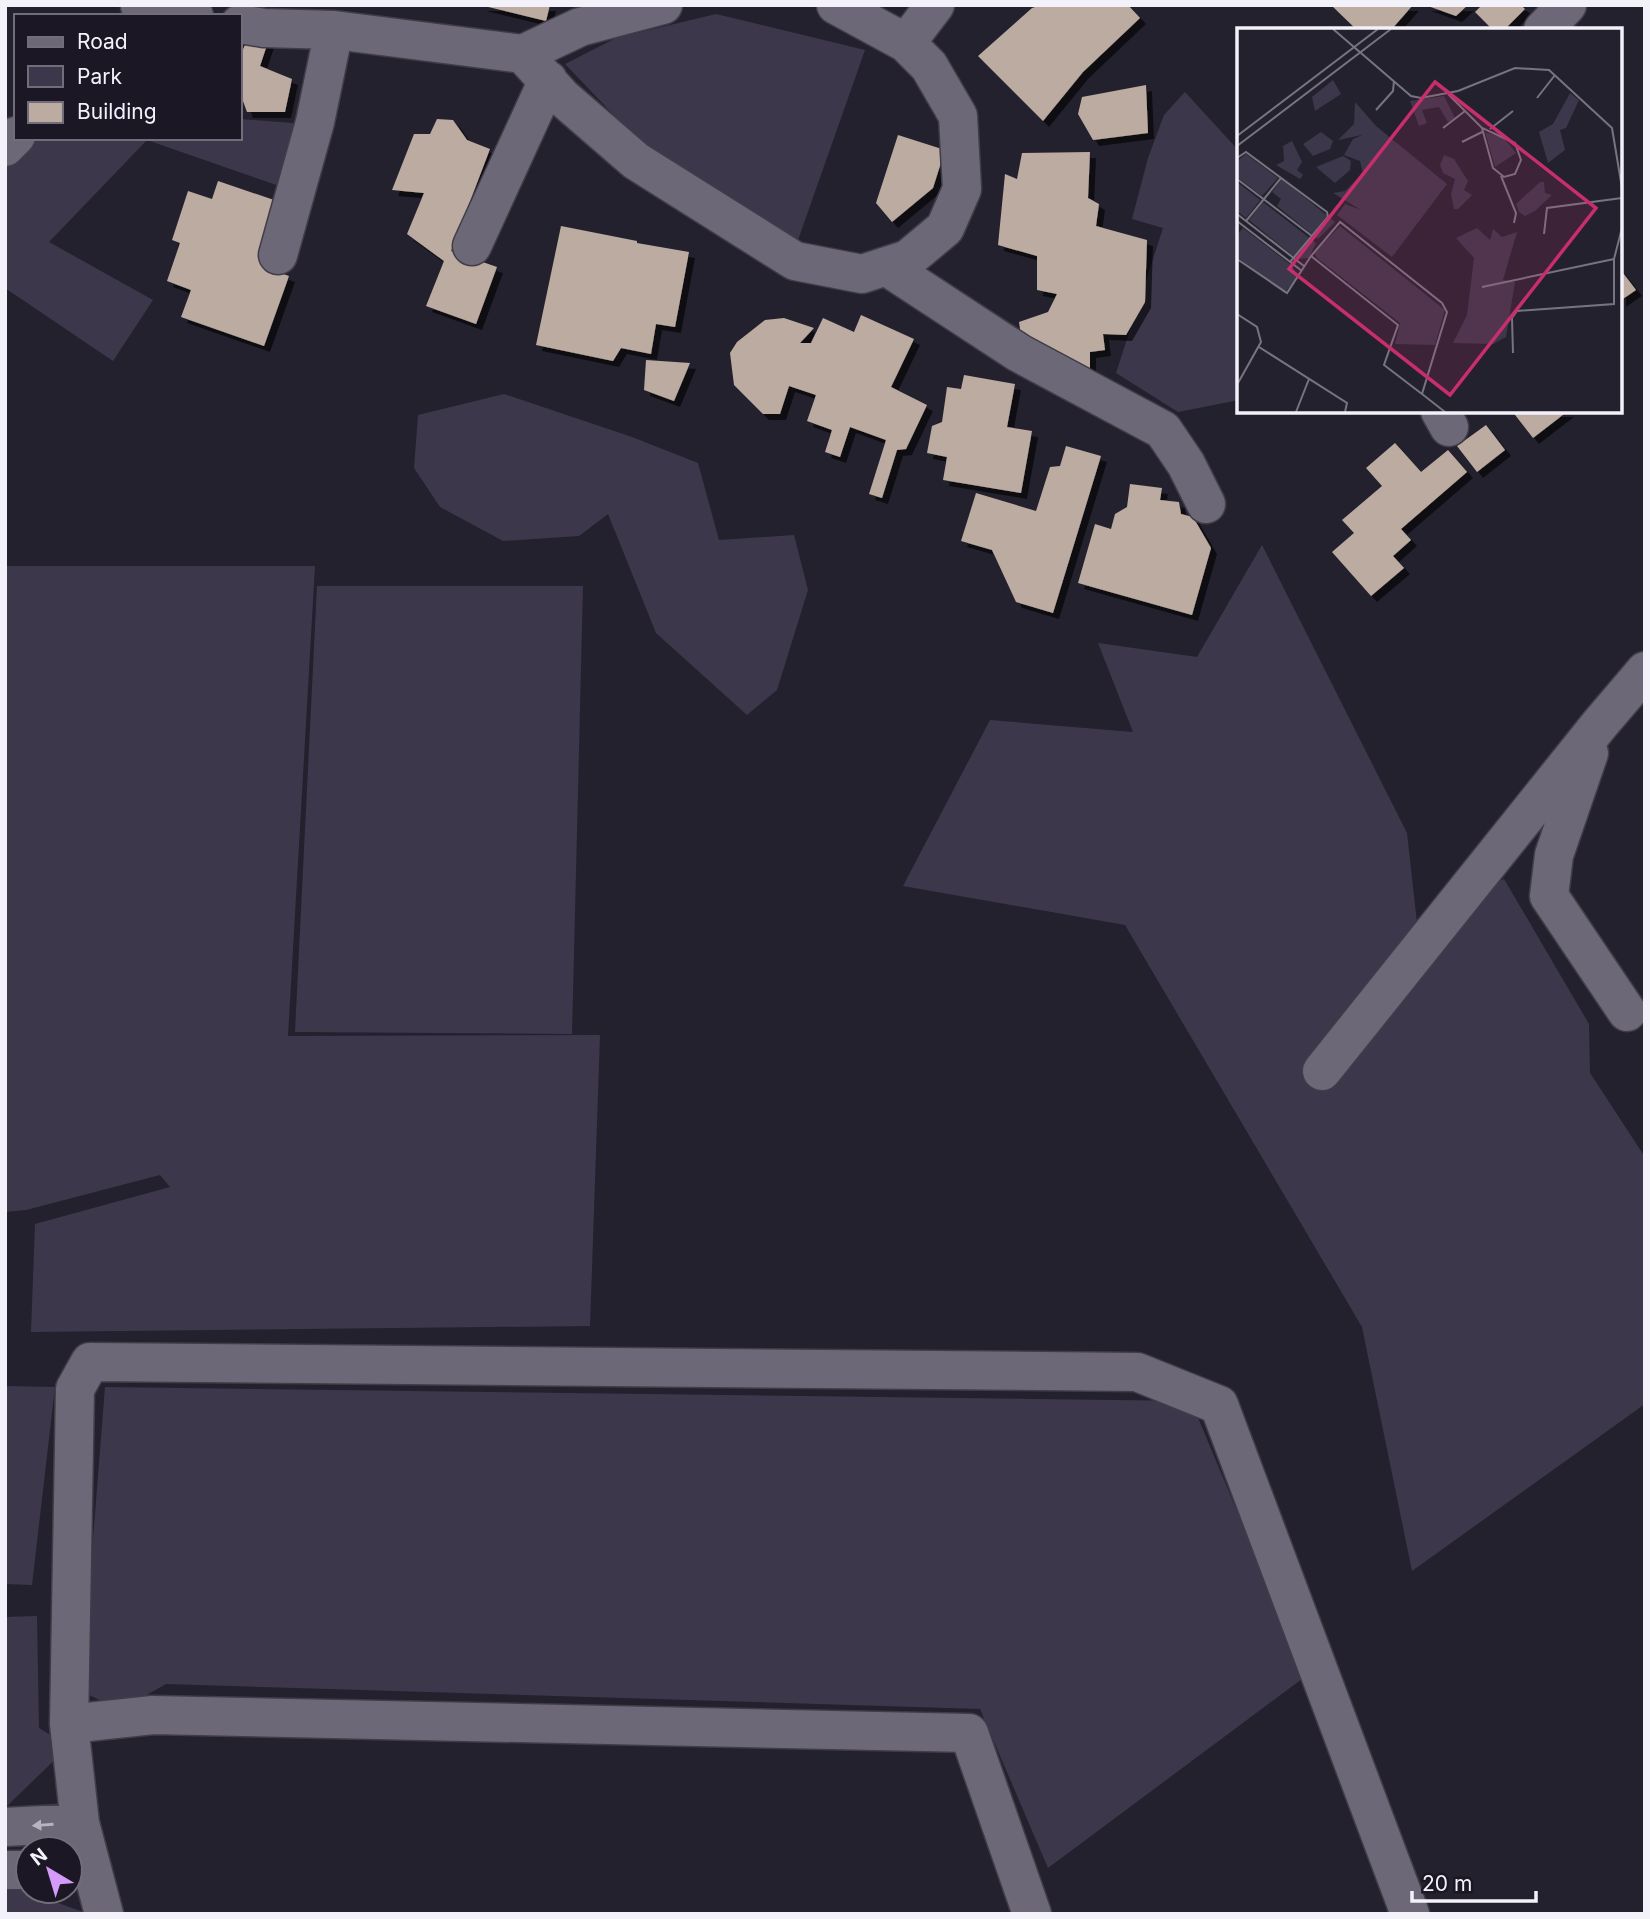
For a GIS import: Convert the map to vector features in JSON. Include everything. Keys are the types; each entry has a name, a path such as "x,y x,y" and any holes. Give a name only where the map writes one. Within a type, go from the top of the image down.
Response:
{"street":[{"path":"472,246 535,67 583,16 663,5"},
{"path":"242,24 264,28 334,30 535,67 562,97 636,161 794,261 862,274 908,259 945,228 962,188 958,116 929,66 905,43 836,5"},
{"path":"905,43 934,5"},
{"path":"1545,28 1567,5"},
{"path":"137,9 178,14"},
{"path":"278,255 315,122 334,30"},
{"path":"886,266 1019,353 1163,430 1186,464 1206,504"},
{"path":"1322,1071 1645,671"},
{"path":"1599,725 1554,855 1549,896 1627,1012"},
{"path":"80,1835 69,1724 75,1389 90,1363 1137,1372 1219,1405 1410,1914"},
{"path":"69,1724 153,1715 969,1733 1032,1914"},
{"path":"5,1827 80,1822"},
{"path":"84,1874 104,1914"}],"green space":[{"path":"716,14 865,50 798,240 651,154 565,64 616,38"},
{"path":"1185,92 1237,149 1237,400 1178,412 1116,373 1163,228 1132,219 1148,158 1164,115"},
{"path":"242,119 305,124 279,186 147,140 242,140"},
{"path":"30,140 147,140 49,242 153,300 113,361 5,288 5,166"},
{"path":"504,394 632,437 698,463 719,540 794,535 808,590 777,690 747,715 656,633 608,514 579,536 503,541 440,507 414,468 418,415"},
{"path":"1262,545 1407,833 1417,923 1504,879 1589,1024 1590,1073 1645,1157 1645,1404 1412,1571 1362,1327 1125,925 903,886 990,720 1133,732 1098,643 1197,657"},
{"path":"5,566 315,566 288,1036 600,1035 590,1326 31,1332 35,1224 170,1187 160,1175 26,1210 5,1212"},
{"path":"317,586 583,586 572,1034 295,1032"},
{"path":"5,1386 55,1387 32,1585 5,1584"},
{"path":"105,1387 1191,1401 1306,1676 1048,1868 980,1709 166,1684 120,1710 81,1691"},
{"path":"37,1616 39,1728 69,1746 5,1808 5,1617"},
{"path":"5,1884 14,1887 14,1905 64,1905 89,1914 5,1914"}],"building":[{"path":"480,5 550,5 546,21"},
{"path":"1041,5 1128,5 1140,18 1083,72 1043,121 978,56 1032,8"},
{"path":"1331,5 1413,5 1393,28 1355,28"},
{"path":"1425,5 1468,5 1456,16"},
{"path":"1482,5 1521,5 1525,9 1506,28 1491,28 1475,12"},
{"path":"270,36 260,66 292,79 285,112 247,112 242,98 242,52 248,38"},
{"path":"1146,85 1148,133 1093,140 1078,114 1082,97"},
{"path":"437,119 453,120 467,140 490,149 451,251 497,267 476,324 426,306 444,261 407,234 424,193 392,190 414,134 430,134"},
{"path":"898,135 945,150 933,188 892,222 876,203"},
{"path":"1090,152 1088,198 1099,204 1096,226 1147,240 1145,302 1126,335 1103,334 1105,350 1090,352 1090,374 1022,343 1019,322 1048,312 1057,294 1037,290 1037,256 998,245 1005,174 1017,179 1022,153"},
{"path":"218,181 277,201 264,267 289,276 264,346 181,317 191,290 167,281 180,243 172,240 188,191 212,199"},
{"path":"561,226 689,252 675,327 656,324 651,354 621,348 613,361 536,345"},
{"path":"1622,272 1636,290 1622,300"},
{"path":"861,315 914,339 891,387 927,405 906,449 897,450 882,498 869,494 886,440 850,427 840,457 825,452 832,430 807,421 816,395 789,386 780,414 763,414 734,385 730,353 737,342 765,320 784,318 814,328 800,343 811,343 823,318 854,332"},
{"path":"646,360 690,363 674,401 644,390"},
{"path":"964,375 1015,384 1007,427 1032,431 1021,493 943,480 947,457 927,453 932,426 942,422 947,387 961,389"},
{"path":"1514,413 1565,413 1533,438"},
{"path":"1486,425 1505,450 1477,472 1457,446"},
{"path":"1395,443 1421,472 1448,450 1467,472 1401,529 1411,540 1393,556 1404,568 1371,596 1332,552 1354,533 1342,520 1382,486 1366,468"},
{"path":"1066,446 1101,456 1053,613 1016,602 992,550 961,541 976,493 1036,511 1050,467 1060,466"},
{"path":"1130,484 1162,488 1160,500 1179,502 1181,514 1193,517 1211,548 1192,615 1078,583 1095,524 1111,529 1115,514 1127,507"}]}
